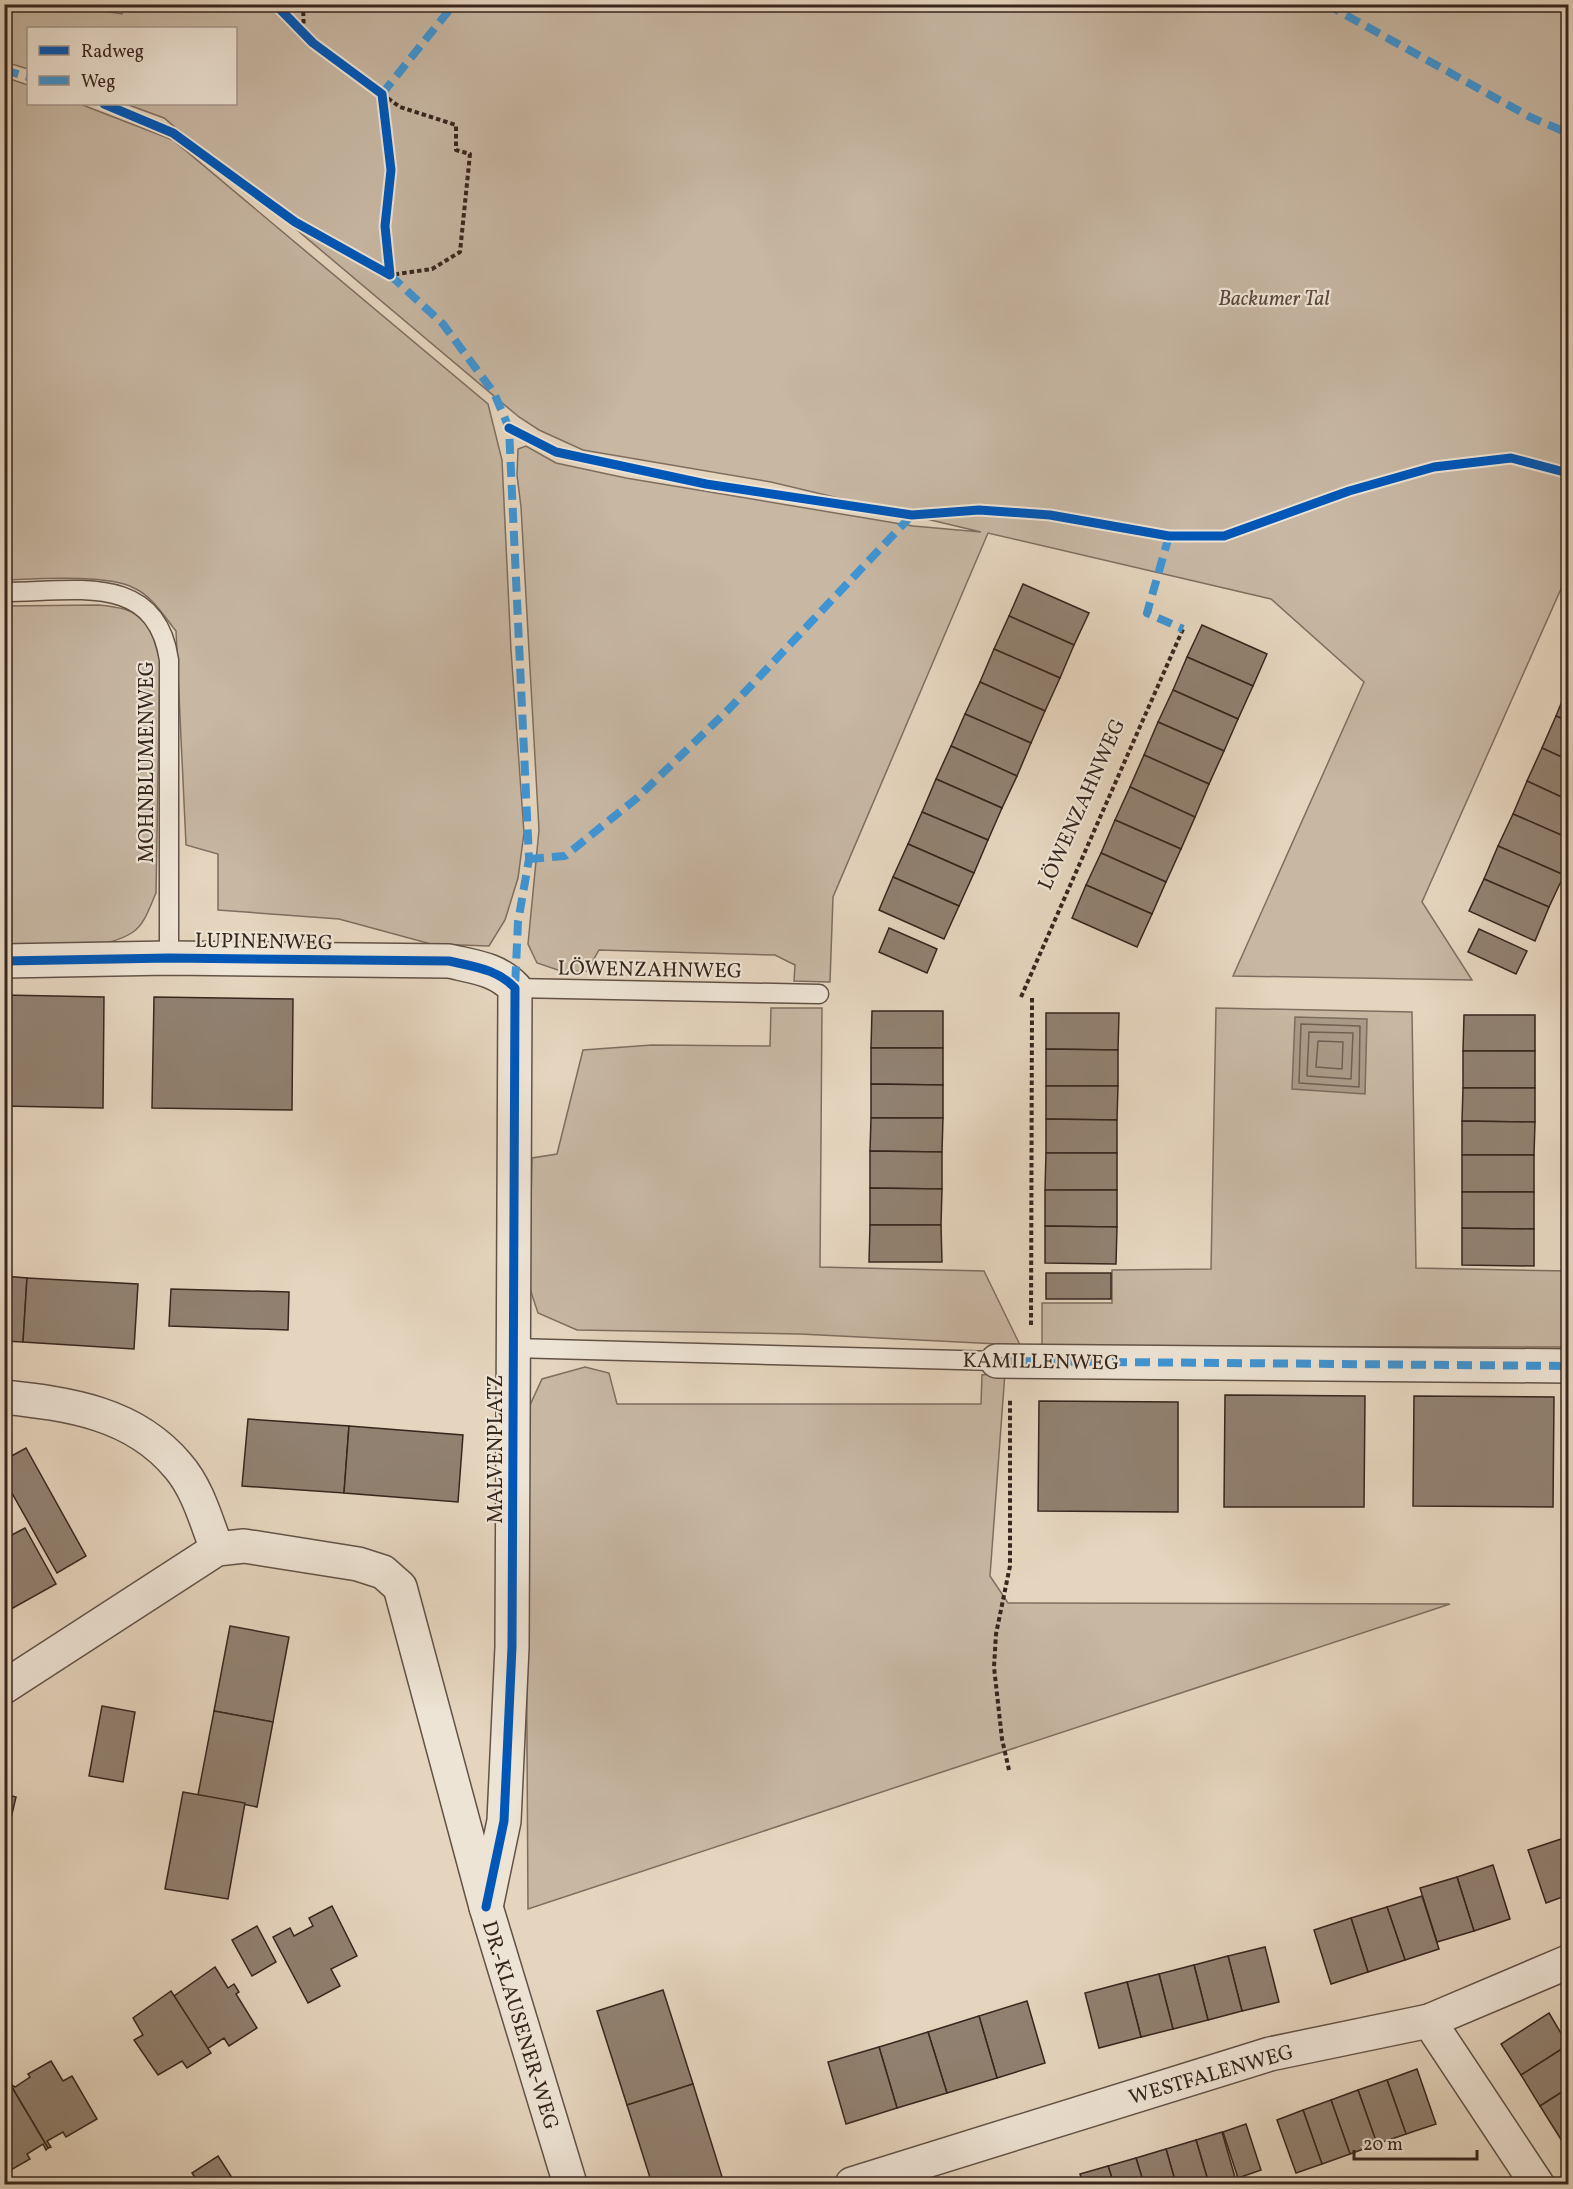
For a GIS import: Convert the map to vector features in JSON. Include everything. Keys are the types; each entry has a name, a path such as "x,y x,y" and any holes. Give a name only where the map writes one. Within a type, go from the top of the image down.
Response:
{"street":[{"name":"LUPINENWEG","path":"4,961 169,958 449,961 487,969 504,976 515,988"},
{"name":"MALVENPLATZ","path":"486,1907 504,1809 512,1647 515,988"},
{"name":"KAMILLENWEG","path":"1013,1362 1569,1366"},
{"path":"4,1397 58,1402 86,1408 109,1416 148,1439 179,1467 196,1495 217,1549 4,1687"},
{"name":"DR.-KLAUSENER-WEG","path":"217,1549 244,1546 358,1564 383,1572 400,1587 486,1907 570,2184"},
{"name":"WESTFALENWEG","path":"852,2184 1270,2054 1429,2021 1569,1962"},
{"path":"1429,2021 1537,2184"}],"lane":[{"name":"MOHNBLUMENWEG","path":"4,592 91,592 126,596 143,607 159,624 166,641 169,660 169,958"},
{"name":"LÖWENZAHNWEG","path":"515,988 819,994"},
{"name":"KAMILLENWEG","path":"513,1348 1013,1362"}],"path":[{"path":"303,4 304,36"},
{"path":"382,94 400,107 456,125 456,150 470,154 460,252 432,269 390,275"},
{"path":"1009,1770 1002,1739 994,1667 996,1634 1010,1566 1013,1362 1032,998"}],"green space":[{"name":"Backumer Tal","path":"15,4 66,5 122,14 123,4 1568,5 1568,573 1422,902 1472,980 1233,976 1364,682 1271,599 988,533 833,897 830,982 794,981 795,965 775,955 599,950 587,971 564,972 537,963 528,944 539,830 521,507 517,475 518,449 526,446 556,463 626,478 913,526 981,532 771,482 583,450 539,430 519,417 164,118 129,105 237,105 237,27 27,27 27,69 5,62 5,29"},
{"path":"4,77 27,85 27,105 83,105 173,140 488,404 502,460 511,650 524,833 518,878 505,920 489,946 431,944 339,919 218,910 218,854 186,845 176,631 146,596 122,584 71,578 5,580"},
{"path":"98,605 126,610 142,619 152,635 160,661 156,893 141,924 133,932 120,939 88,946 5,947 4,606"},
{"path":"771,1008 822,1008 820,1267 984,1271 1020,1345 800,1334 577,1330 538,1313 529,1286 532,1158 557,1154 583,1050 652,1045 770,1046"},
{"path":"1216,1008 1412,1012 1416,1268 1568,1271 1568,1347 1042,1346 1042,1303 1112,1303 1112,1270 1211,1269"},
{"path":"585,1367 609,1373 617,1404 981,1404 982,1375 1005,1372 990,1576 1008,1603 1450,1604 528,1909 525,1416 542,1379"}],"water":[{"path":"1295,1017 1367,1019 1365,1094 1292,1089"}],"building":[{"path":"1023,584 1089,613 1074,645 1009,616"},
{"path":"1009,616 1074,645 1060,678 994,649"},
{"path":"1202,625 1267,654 1253,686 1187,657"},
{"path":"994,649 1060,678 1045,711 980,682"},
{"path":"1187,657 1253,686 1238,719 1173,690"},
{"path":"980,682 1045,711 1031,743 965,714"},
{"path":"1568,686 1568,721 1556,716"},
{"path":"1173,690 1238,719 1224,751 1158,722"},
{"path":"965,714 1031,743 1017,776 951,746"},
{"path":"1556,716 1568,721 1568,760 1542,748"},
{"path":"1158,722 1224,751 1209,784 1144,755"},
{"path":"951,746 1017,776 1002,808 936,779"},
{"path":"1542,748 1568,760 1568,800 1527,781"},
{"path":"1144,755 1209,784 1195,817 1130,787"},
{"path":"936,779 1002,808 988,840 922,812"},
{"path":"1527,781 1568,800 1568,838 1513,814"},
{"path":"1130,787 1195,817 1181,849 1115,820"},
{"path":"922,812 988,840 974,873 908,844"},
{"path":"1513,814 1568,838 1568,864 1564,875 1498,846"},
{"path":"1115,820 1181,849 1166,882 1101,853"},
{"path":"908,844 974,873 959,906 893,877"},
{"path":"1498,846 1564,875 1549,907 1484,879"},
{"path":"1101,853 1166,882 1152,914 1086,885"},
{"path":"893,877 959,906 944,939 879,910"},
{"path":"1484,879 1549,907 1535,941 1469,911"},
{"path":"1086,885 1152,914 1137,947 1072,918"},
{"path":"889,928 937,949 927,973 879,952"},
{"path":"1479,929 1527,951 1516,974 1468,952"},
{"path":"4,995 104,997 103,1108 4,1106"},
{"path":"154,997 293,999 292,1110 152,1108"},
{"path":"872,1011 943,1011 943,1048 871,1048"},
{"path":"1046,1013 1119,1013 1118,1050 1046,1049"},
{"path":"1464,1015 1535,1015 1535,1051 1463,1051"},
{"path":"871,1048 943,1048 943,1085 871,1084"},
{"path":"1046,1049 1118,1050 1118,1086 1046,1086"},
{"path":"1463,1051 1535,1051 1535,1088 1463,1088"},
{"path":"871,1084 943,1085 943,1118 871,1118"},
{"path":"1046,1086 1118,1086 1117,1120 1046,1119"},
{"path":"1463,1088 1535,1088 1535,1122 1462,1121"},
{"path":"871,1118 943,1118 942,1152 870,1151"},
{"path":"1046,1119 1117,1120 1117,1153 1046,1153"},
{"path":"1462,1121 1535,1122 1534,1155 1462,1155"},
{"path":"870,1151 942,1152 942,1189 870,1188"},
{"path":"1046,1153 1117,1153 1117,1190 1045,1190"},
{"path":"1462,1155 1534,1155 1534,1192 1462,1192"},
{"path":"870,1188 942,1189 941,1225 870,1225"},
{"path":"1045,1190 1117,1190 1117,1227 1045,1226"},
{"path":"1462,1192 1534,1192 1534,1229 1462,1228"},
{"path":"870,1225 941,1225 942,1262 869,1262"},
{"path":"1045,1226 1117,1227 1116,1264 1045,1263"},
{"path":"1462,1228 1534,1229 1534,1266 1462,1265"},
{"path":"1046,1273 1111,1273 1111,1299 1046,1299"},
{"path":"4,1276 27,1278 23,1342 4,1341"},
{"path":"27,1278 138,1284 134,1349 23,1342"},
{"path":"171,1289 289,1292 288,1330 169,1326"},
{"path":"1225,1395 1365,1396 1364,1507 1224,1507"},
{"path":"1414,1396 1554,1397 1553,1507 1413,1506"},
{"path":"1039,1401 1178,1402 1178,1512 1038,1511"},
{"path":"248,1419 349,1426 344,1493 242,1486"},
{"path":"349,1426 463,1435 458,1502 344,1493"},
{"path":"26,1448 86,1556 57,1573 4,1479 4,1460"},
{"path":"25,1528 56,1584 4,1613 4,1539"},
{"path":"230,1626 289,1637 273,1722 214,1711"},
{"path":"102,1706 135,1712 123,1782 89,1776"},
{"path":"214,1711 273,1722 257,1807 198,1795"},
{"path":"183,1792 245,1803 228,1899 165,1889"},
{"path":"4,1794 16,1797 4,1848"},
{"path":"1564,1838 1568,1851 1568,1895 1546,1903 1528,1850"},
{"path":"1493,1865 1510,1919 1474,1931 1457,1877"},
{"path":"1457,1877 1474,1931 1437,1942 1420,1888"},
{"path":"1422,1896 1439,1949 1405,1960 1387,1907"},
{"path":"332,1906 357,1956 331,1969 340,1986 308,2003 273,1937 290,1928 294,1936 313,1926 309,1918"},
{"path":"1387,1907 1405,1960 1368,1972 1351,1918"},
{"path":"1351,1918 1368,1972 1331,1984 1314,1930"},
{"path":"257,1926 276,1962 252,1976 232,1940"},
{"path":"1265,1947 1279,2002 1242,2011 1228,1956"},
{"path":"1228,1956 1242,2011 1208,2020 1194,1965"},
{"path":"1194,1965 1208,2020 1173,2029 1159,1974"},
{"path":"215,1967 228,1988 234,1984 239,1992 236,1994 257,2028 229,2046 224,2038 207,2049 174,1996"},
{"path":"1159,1974 1173,2029 1141,2037 1127,1982"},
{"path":"1127,1982 1141,2037 1099,2048 1085,1993"},
{"path":"663,1990 693,2084 627,2105 597,2011"},
{"path":"171,1991 211,2053 187,2068 182,2061 158,2075 134,2040 143,2035 133,2018"},
{"path":"1027,2001 1045,2063 997,2078 979,2016"},
{"path":"1549,2013 1568,2045 1521,2075 1501,2044"},
{"path":"979,2016 997,2078 947,2093 928,2032"},
{"path":"928,2032 947,2093 897,2108 879,2047"},
{"path":"1568,2045 1568,2088 1540,2106 1521,2075"},
{"path":"879,2047 897,2108 846,2124 828,2062"},
{"path":"51,2061 63,2081 72,2076 97,2119 66,2137 63,2132 47,2141 51,2147 48,2148 10,2084 15,2087 30,2077 28,2074"},
{"path":"1417,2069 1436,2124 1406,2134 1387,2080"},
{"path":"1387,2080 1406,2134 1377,2144 1358,2090"},
{"path":"10,2084 48,2148 46,2150 43,2144 27,2154 30,2159 4,2174 4,2093 10,2089 8,2086"},
{"path":"693,2084 723,2180 709,2184 652,2184 627,2105"},
{"path":"1568,2088 1568,2136 1562,2141 1540,2106"},
{"path":"1358,2090 1377,2144 1350,2154 1331,2100"},
{"path":"1331,2100 1350,2154 1322,2164 1303,2110"},
{"path":"1303,2110 1322,2164 1296,2173 1277,2120"},
{"path":"1246,2124 1261,2170 1238,2178 1223,2132"},
{"path":"1222,2132 1237,2184 1209,2184 1196,2140"},
{"path":"1196,2140 1209,2184 1176,2184 1166,2149"},
{"path":"1166,2149 1176,2184 1144,2184 1136,2158"},
{"path":"218,2156 236,2184 199,2184 192,2173"},
{"path":"1136,2158 1144,2184 1114,2184 1108,2166"},
{"path":"1108,2166 1114,2184 1083,2184 1080,2174"}],"marked path":[{"path":"382,94 454,4"},
{"path":"1326,4 1530,117 1568,133"},
{"path":"4,70 27,77"},
{"path":"390,275 443,324 494,393 509,428 529,859 518,922 515,988"},
{"path":"529,859 565,856 637,798 728,710 912,515"},
{"path":"1169,536 1147,613 1183,629"},
{"path":"997,1361 1568,1366"}],"cycle path":[{"path":"106,105 173,133 295,222 390,275 385,226 391,170 382,94 313,43 275,4"},
{"path":"509,428 556,452 706,484 912,515 979,510 1050,515 1169,536 1224,536 1349,491 1434,467 1511,458 1568,473"},
{"path":"4,961 169,958 449,961 493,973 515,988 512,1647 504,1821 486,1907"}]}
